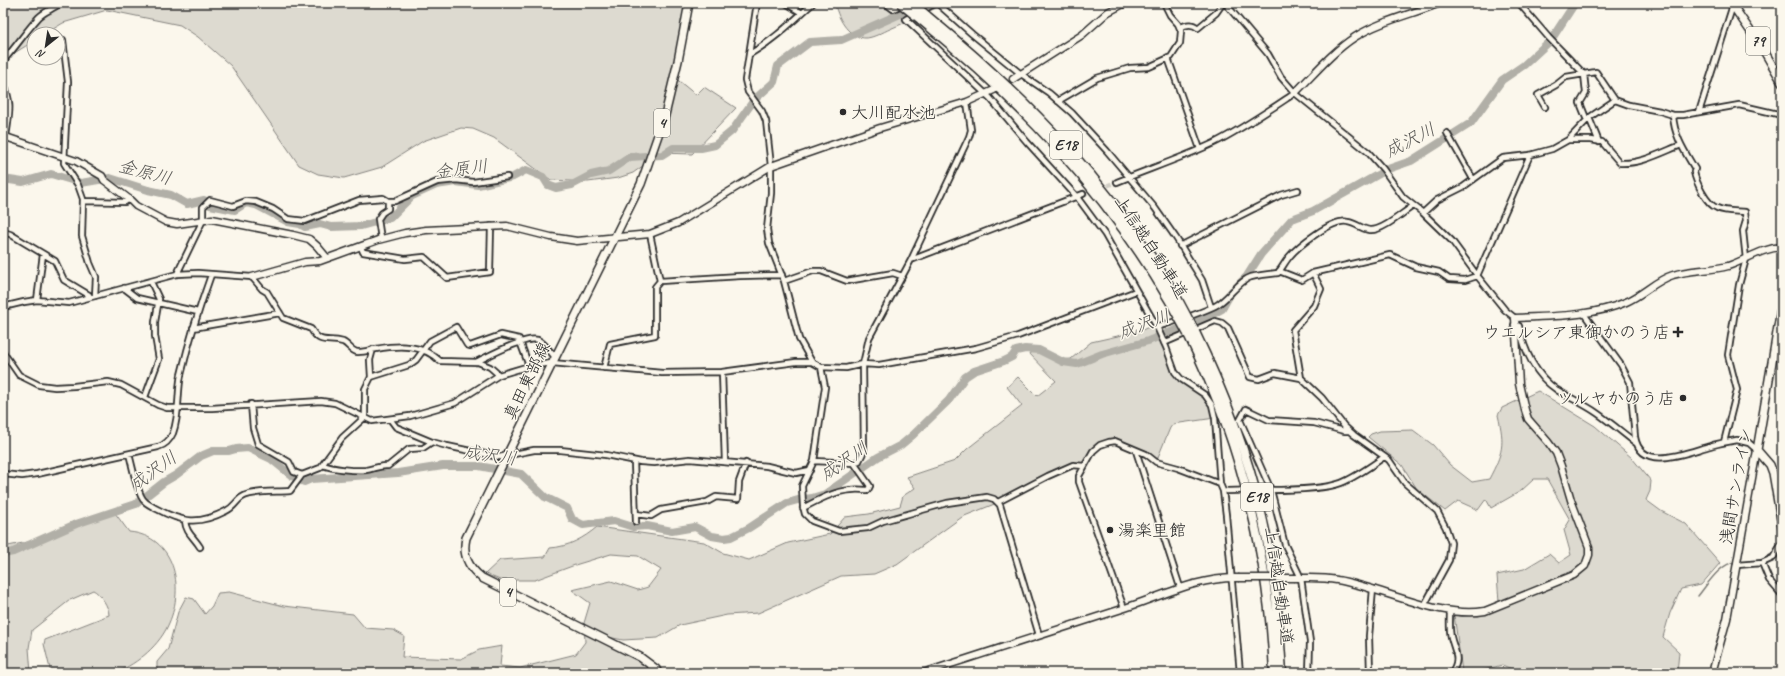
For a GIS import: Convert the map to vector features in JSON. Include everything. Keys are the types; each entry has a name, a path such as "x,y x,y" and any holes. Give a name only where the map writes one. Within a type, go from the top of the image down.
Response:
{"highway":[{"name":"上信越自動車道","path":"900,3 923,17"},
{"name":"上信越自動車道","path":"912,3 923,17 1037,124 1076,168 1121,224 1156,277 1175,302 1220,386 1244,453 1261,514 1273,575 1282,673"},
{"name":"上信越自動車道","path":"1191,332 1235,449 1253,515 1266,582 1274,673"}],"main road":[{"name":"真田東部線","path":"658,673 656,669 640,657 482,578 470,568 464,550 466,538 641,184 665,115 678,61 689,3"},
{"name":"79","path":"1732,4 1764,51 1782,82"},
{"name":"浅間サンライン","path":"1757,450 1782,303"},
{"path":"1757,450 1770,465 1773,473 1782,526"}],"street":[{"path":"3,61 17,46 29,28 41,15 53,9 60,3"},
{"path":"757,3 745,80 748,92 762,111 766,121 771,166 772,193 766,229 769,244 784,281 799,340 812,362"},
{"path":"786,3 802,14"},
{"path":"750,54 764,46 781,33 813,3"},
{"path":"885,3 893,10 906,3"},
{"path":"1211,307 1202,280 1155,208 1107,151 1072,114 1058,101 1021,74 936,3 906,19 987,94 1077,197 1105,235 1156,327 1175,372 1181,379 1205,395 1212,405 1216,418 1220,484 1225,491 1240,673"},
{"path":"1012,79 1082,35 1108,12 1126,3"},
{"path":"1058,101 1097,78 1130,68 1149,68 1171,57 1182,37 1180,28 1170,15 1164,3"},
{"path":"1180,28 1188,24 1195,25 1198,28 1216,13 1224,3 1268,54 1281,77 1295,93 1368,152 1383,169 1403,197 1423,213 1452,241 1477,276 1505,310 1515,318 1584,314 1626,302 1672,275 1726,266 1762,251 1782,247"},
{"path":"1117,182 1200,149 1244,126 1295,93 1333,54 1362,32 1440,3"},
{"path":"1519,3 1584,74 1586,93 1580,103 1586,118 1590,120 1599,142"},
{"path":"1699,112 1732,4"},
{"path":"1168,58 1200,149"},
{"path":"66,65 68,82 64,163 77,182 84,201 82,236 96,277 93,297"},
{"path":"1545,107 1538,95 1556,85 1566,77 1596,72 1615,100 1629,105 1673,115 1739,105 1782,115"},
{"path":"3,82 9,96 10,106 5,136 76,161 103,178 136,206 173,224 212,219 309,239 327,258"},
{"path":"3,307 38,300 69,303 177,274 237,274 252,276 300,263 320,261 381,239 426,230 507,226 551,237 577,241 615,236 650,234 678,223 771,166 880,128 967,102 994,90"},
{"path":"1423,213 1437,200 1463,187 1503,158 1530,155 1552,149 1568,140 1588,119 1615,100"},
{"path":"814,461 854,463 859,461 864,451 863,364 869,338 911,260 969,138 971,130 967,102"},
{"path":"1673,115 1674,126 1681,145 1695,170 1696,180 1700,189 1715,208 1745,212 1746,221 1743,231 1746,258 1740,281 1728,355 1737,390 1724,442"},
{"path":"1448,135 1473,179"},
{"path":"1568,140 1602,142 1620,163 1628,163 1651,158 1681,145"},
{"path":"1279,271 1302,280 1313,273 1390,255 1416,267 1438,272 1449,279 1465,280 1477,276 1530,155"},
{"path":"177,274 203,220 203,207 210,200 233,206 246,201 256,202 273,209 288,219 305,221 360,200 383,198 388,201 395,201 436,182 456,180 473,182 507,177"},
{"path":"1180,246 1281,195 1298,190"},
{"path":"911,260 1082,194"},
{"path":"84,201 125,202 129,199"},
{"path":"381,239 378,219 382,213 388,210 388,201"},
{"path":"1156,327 1201,313 1228,297 1250,277 1278,273 1289,257 1318,232 1338,222 1348,221 1365,230 1376,230 1389,224 1413,206"},
{"path":"361,247 363,252 405,260 424,258 447,278 490,272 491,226"},
{"path":"3,232 10,234 55,261 64,280 93,297"},
{"path":"650,234 660,281"},
{"path":"38,300 43,254"},
{"path":"784,281 821,271 847,281 893,273 902,276"},
{"path":"1301,378 1293,330 1314,306 1321,289 1313,273"},
{"path":"3,474 22,476 37,474 158,447 167,442 172,434 179,408 181,377 193,328 212,275"},
{"path":"604,368 610,344 655,335 655,287 660,281 782,275"},
{"path":"252,276 262,289 267,292 283,318 312,329 315,336 321,340 342,342 358,352 405,346 424,351 442,362 462,360 476,362 490,367 499,375"},
{"path":"144,397 159,359 155,336 155,322 159,299 151,282"},
{"path":"124,288 137,298 198,312"},
{"path":"3,352 19,375 39,385 55,387 108,382 121,385 158,405 167,408 321,401 334,403 372,421 410,416 455,403 499,375 554,360 604,368 662,373 722,372 796,362 812,362 821,367 846,368 863,364 879,365 976,348 1018,336 1136,291"},
{"path":"193,328 280,313"},
{"path":"1584,314 1621,364 1630,382 1636,442"},
{"path":"923,673 1124,608 1180,587 1205,581 1231,578 1298,578 1337,580 1450,611 1472,613 1485,611 1556,584 1578,572 1585,566 1589,555 1589,547 1571,500 1556,453 1528,419 1525,410 1518,384 1514,325 1515,318"},
{"path":"1164,343 1215,321 1222,323 1228,328 1250,377 1259,379 1275,373 1301,378 1322,398 1349,431 1393,464 1405,483 1437,510 1446,528 1451,543 1449,560 1424,604"},
{"path":"1514,325 1519,326 1522,340 1538,373 1542,378 1555,389 1596,413 1636,442 1644,453 1650,456 1663,458 1678,456 1724,442 1742,440 1751,444 1757,450"},
{"path":"371,378 416,360 430,342 456,327 467,345 470,346 501,335 519,339 529,366"},
{"path":"476,362 521,342 538,339 554,360"},
{"path":"129,454 141,496 146,504 172,517 185,521 195,521 227,511 233,506 237,499 250,494 290,491 300,477 320,468 342,438 365,417 365,389 371,378 370,360 373,349"},
{"path":"821,367 825,387 814,461 802,486 803,508 805,514 812,521 839,531 868,528 883,521 947,503 987,497 994,499 998,502 1039,635"},
{"path":"722,372 725,462"},
{"path":"251,404 253,428 258,444 289,462 294,472 300,477"},
{"path":"1309,673 1310,642 1298,578 1285,545 1268,490 1240,420 1246,409 1269,420 1314,423 1349,431"},
{"path":"390,419 396,427 432,442 500,457 534,450 560,450 606,455 634,461 654,463 690,459 746,463 796,473 810,470"},
{"path":"323,465 333,469 366,470 383,465 388,466 408,449 423,448 432,442"},
{"path":"1124,608 1079,482 1079,476 1092,451 1109,442 1122,444 1146,454 1156,462 1178,468 1220,484"},
{"name":"浅間サンライン","path":"1712,673 1724,632 1757,450"},
{"path":"1136,451 1180,587"},
{"path":"1225,491 1331,486 1342,482 1384,457"},
{"path":"634,461 636,522"},
{"path":"636,514 651,516 661,510 707,502 716,497 738,499 739,482 746,463"},
{"path":"803,508 817,500 836,493 851,490 868,490 870,486 868,481 854,463"},
{"path":"998,502 1073,465 1084,466"},
{"path":"185,521 188,534 200,547"},
{"path":"1737,565 1762,563 1773,558 1782,543"},
{"path":"1762,563 1769,580 1782,595"},
{"path":"1370,673 1369,636 1373,589"},
{"path":"1450,611 1451,635 1456,649 1457,659 1455,668 1451,673"}],"shaded area":[{"path":"3,3 689,3 674,77 696,95 704,87 736,108 692,154 661,153 633,173 618,178 588,182 551,180 494,138 473,129 461,128 423,141 382,167 344,178 318,174 299,165 231,66 198,37 180,25 107,10 63,23 58,26 26,26 26,46 16,52 3,65"},
{"path":"836,3 946,3 873,37 867,38 855,35 846,28 839,17 835,5"},
{"path":"1166,319 1166,347 1175,372 1204,397 1215,418 1173,424 1156,462 1144,454 1120,443 1105,443 1097,448 1084,466 1073,465 992,505 962,517 897,564 874,574 841,576 758,613 727,615 680,625 658,638 623,640 598,635 640,657 658,673 157,673 157,662 168,649 178,612 186,597 194,599 205,614 212,606 218,593 229,592 284,606 353,614 365,628 393,630 404,636 402,657 461,659 479,650 502,646 500,666 520,668 576,654 585,642 584,623 590,603 572,590 611,581 638,590 648,587 661,570 638,556 611,554 575,565 535,580 500,580 485,574 500,560 545,557 550,548 563,546 575,541 587,535 597,527 704,542 723,553 749,560 788,543 830,534 845,517 869,514 900,506 903,496 915,488 907,477 955,461 967,449 1022,406 1007,387 1018,377 1037,396 1056,381 1026,350 1037,351 1062,360 1071,359 1091,342 1140,331"},
{"path":"1538,391 1595,426 1632,458 1651,481 1650,491 1646,500 1661,511 1686,524 1720,563 1701,585 1681,589 1670,613 1663,637 1679,652 1677,673 1513,673 1512,669 1502,665 1473,673 1462,671 1454,615 1479,616 1499,602 1497,575 1524,569 1549,554 1559,563 1571,555 1564,530 1570,520 1547,479 1534,479 1521,491 1491,508 1486,499 1478,510 1458,501 1445,511 1417,489 1402,465 1368,437 1371,434 1380,431 1413,430 1433,445 1450,465 1472,482 1489,479 1500,455 1502,441 1498,415 1502,408"},
{"path":"115,513 129,532 145,536 157,543 166,553 172,566 176,579 174,609 169,623 160,639 148,652 133,664 117,672 96,674 51,673 44,644 45,640 109,615 104,601 93,590 70,600 32,630 29,648 31,673 3,673 3,547 43,539"}],"waterway":[{"name":"金原川","path":"3,179 23,182 51,174 81,183 110,178 148,190 171,195 187,204 204,200 210,205 235,210 246,203 256,205 288,222 300,224 305,227 320,224 331,227 361,226 390,218 412,196 436,185 456,182 478,185 513,177 526,170 543,177 548,185 556,188 572,185 591,175 609,171 630,157 662,155 673,148 701,148 715,145 732,131 754,100 774,82 778,66 810,42 841,40 925,3"},
{"name":"成沢川","path":"1240,283 1247,276 1261,254 1292,219 1313,211 1388,169 1411,161 1471,123 1502,80 1524,65 1551,40 1575,3"},
{"name":"成沢川","path":"3,554 13,552 76,524 136,504 201,456 213,451 229,451 248,448 271,459 292,476 304,482 311,479 398,473 443,466 479,466 521,474 545,497 567,508 572,519 583,525 614,521 633,527 647,526 672,531 695,527 712,536 724,538 731,537 749,528 787,503 825,494 878,457 901,445 949,400 965,377 974,371 1004,361 1012,357 1016,351 1025,349 1039,350 1063,362 1077,364 1102,354 1148,341 1204,319 1222,309 1232,291"},
{"path":"1739,562 1764,559 1776,548"},
{"path":"1698,596 1719,570 1730,563 1736,562"}],"tunnel":[{"path":"1083,194 1117,182"}],"place":[{"name":"大川配水池","path":"843,112"},
{"name":"ウエルシア東御かのう店","path":"1678,332"},
{"name":"ツルヤかのう店","path":"1683,398"},
{"name":"湯楽里館","path":"1110,530"}]}
